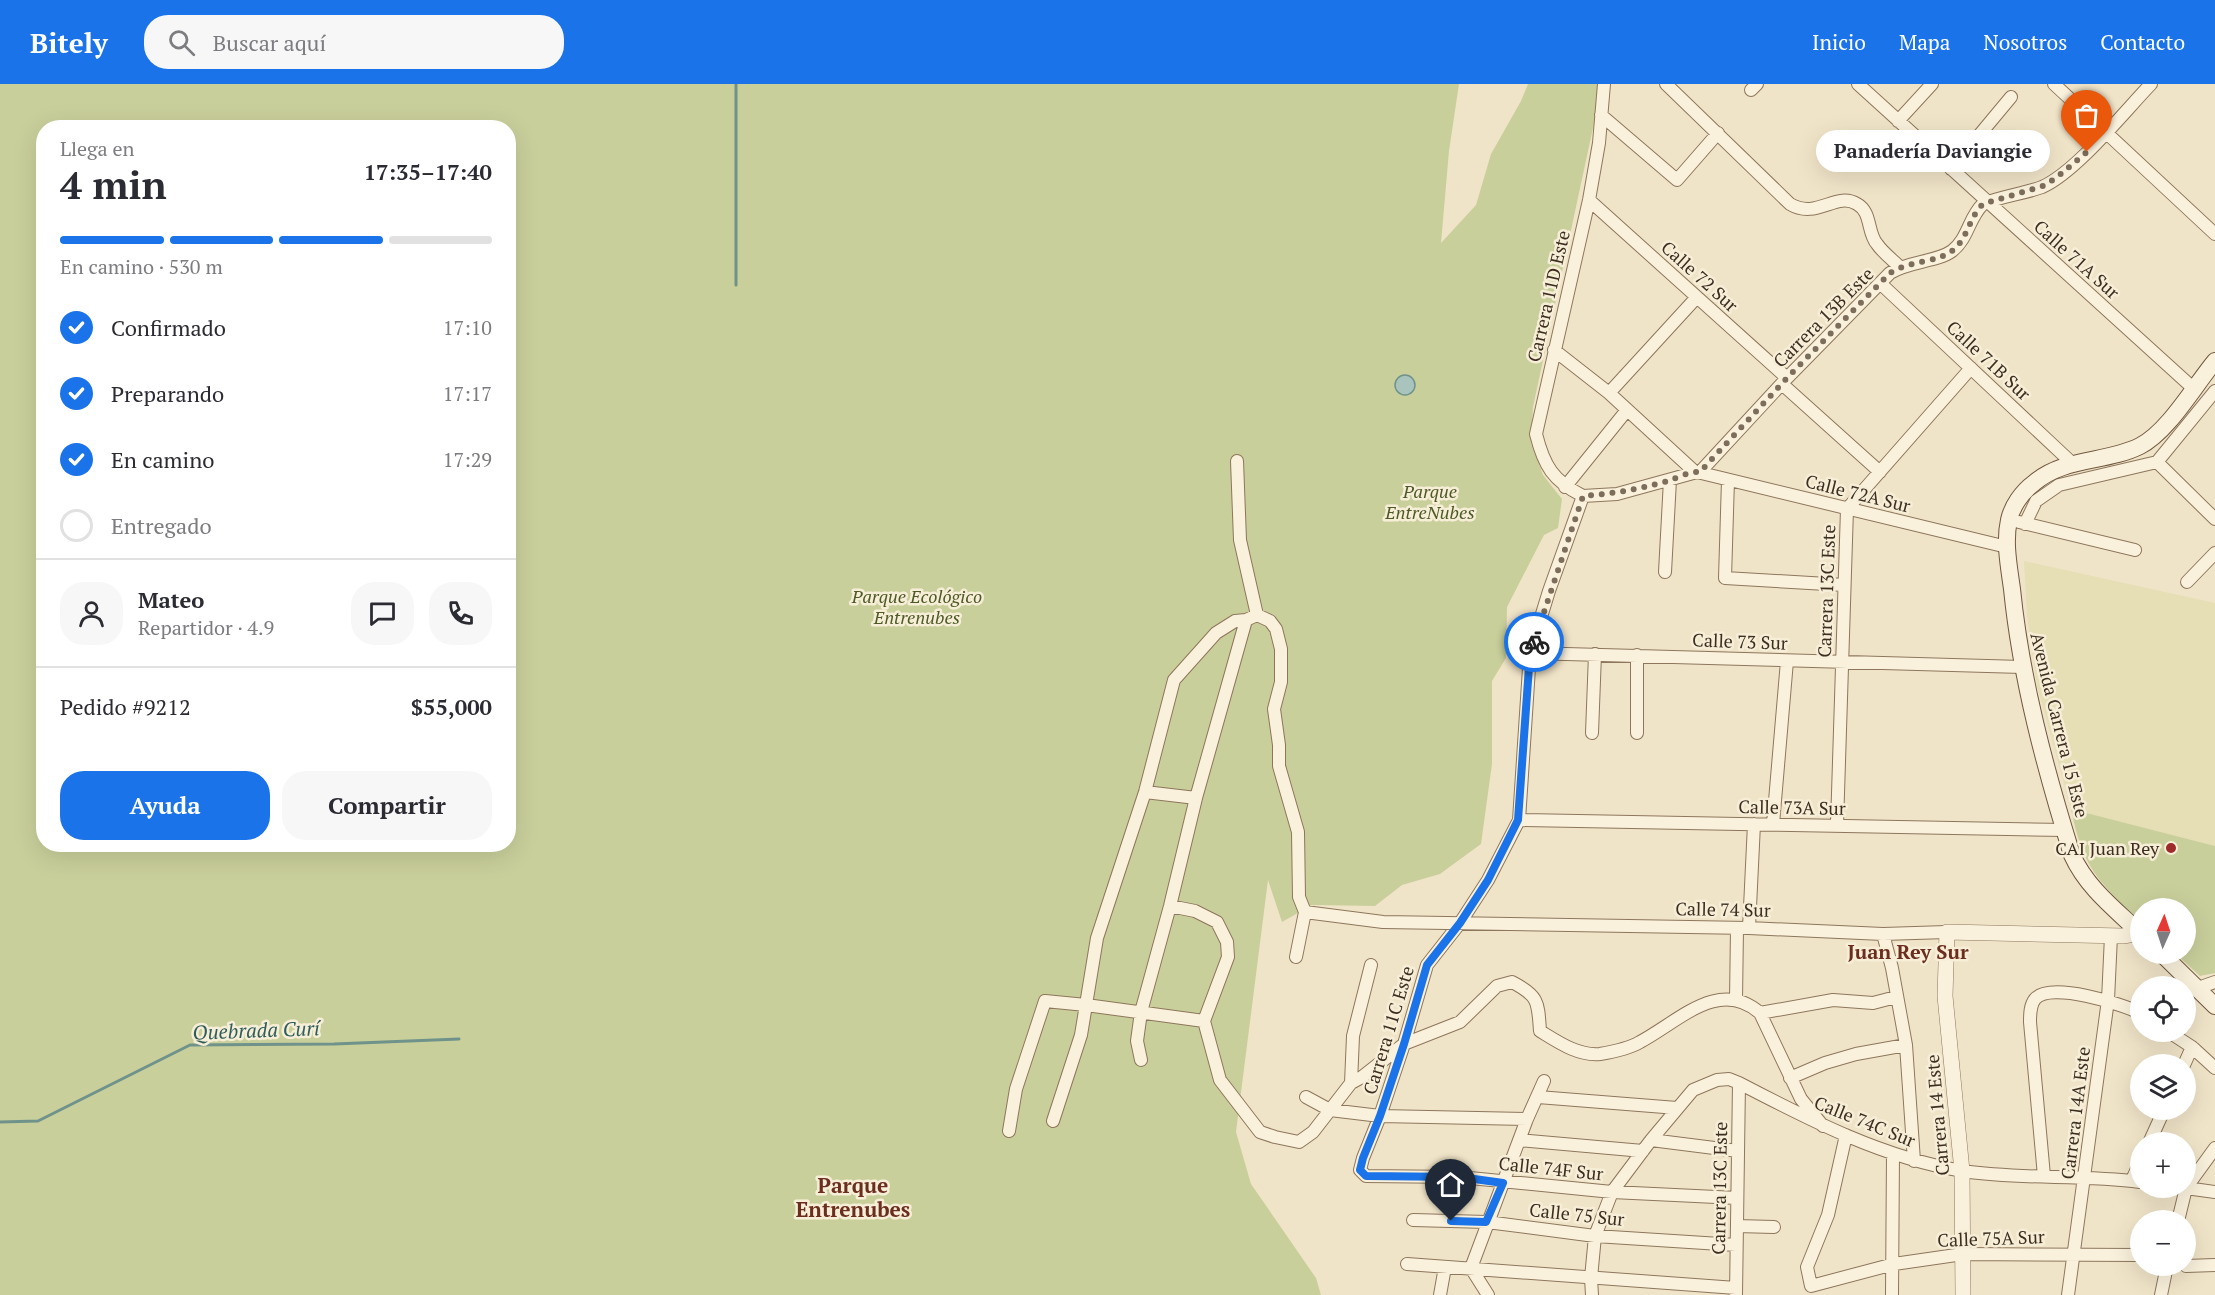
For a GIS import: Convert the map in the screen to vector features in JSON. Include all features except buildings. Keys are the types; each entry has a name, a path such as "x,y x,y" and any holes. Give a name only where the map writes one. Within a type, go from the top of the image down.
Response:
{"main road":[{"name":"Avenida Carrera 15 Este","path":"2130,924 2093,889 2072,855 2022,667 2007,547 2017,522 2019,499 2034,482 2047,473 2073,464 2140,446 2162,430 2215,361"},
{"path":"2173,964 2215,1006"}],"street":[{"name":"Carrera 11D Este","path":"1583,496 1565,487 1554,477 1540,449 1536,434 1589,200 1598,151 1604,84"},
{"path":"1666,84 1790,204 1807,211 1838,202 1850,201 1858,204 1869,220 1875,243 1900,267"},
{"name":"Calle 71A Sur","path":"1858,84 2193,388"},
{"path":"1898,121 1932,84"},
{"path":"2054,84 2215,234"},
{"path":"1988,202 2018,195 2050,182 2087,152 2151,84"},
{"path":"1951,169 2012,97"},
{"path":"1601,115 1677,180 1718,133"},
{"name":"Calle 72 Sur","path":"1589,200 1697,297 1880,472"},
{"name":"Carrera 13B Este","path":"1697,472 1880,283 1900,267 1949,253 1959,245 1978,209 1988,202"},
{"name":"Calle 71B Sur","path":"1880,283 2073,464"},
{"path":"1609,393 1697,297"},
{"name":"Calle 72A Sur","path":"1554,350 1609,393 1697,472 2007,547"},
{"name":"Carrera 13C Este","path":"1837,825 1846,509 1971,368"},
{"path":"2135,550 2017,522 2036,501 2059,484 2157,462 2215,391"},
{"path":"1565,487 1627,410"},
{"path":"1141,1060 1137,1041 1141,1012 1196,798 1251,618 1240,540 1237,461"},
{"path":"2157,462 2215,519"},
{"path":"1583,496 1617,494 1697,472"},
{"path":"1665,572 1670,480"},
{"path":"1728,480 1724,577 1729,580 1844,585"},
{"name":"Carrera 11C Este","path":"1362,1174 1360,1170 1363,1158 1404,1044 1427,965 1460,923 1488,880 1518,820 1530,653 1546,599 1583,496"},
{"path":"2187,582 2215,553"},
{"path":"1053,1121 1081,1035 1097,938 1145,792 1173,680 1216,633 1235,621 1251,618 1270,621 1276,629 1281,650 1281,682 1274,709 1279,745 1279,766 1298,832 1299,897 1305,912 1296,957"},
{"name":"Calle 73 Sur","path":"1530,653 2022,667"},
{"path":"1592,733 1595,654"},
{"path":"1637,655 1637,733"},
{"path":"1773,824 1786,661"},
{"path":"1145,792 1196,798"},
{"name":"Calle 73A Sur","path":"1518,820 2065,830"},
{"path":"1736,1000 1754,824"},
{"path":"1170,906 1196,911 1217,922 1227,942 1228,957 1204,1021 1220,1080 1260,1132 1299,1142 1313,1132 1351,1083 1404,1044 1461,1022 1497,986 1512,982 1529,991 1538,1005 1540,1031 1566,1047 1599,1054 1638,1043 1709,1002 1728,999 1750,1005 1760,1013 1801,1099 1823,1126"},
{"name":"Calle 74 Sur","path":"1305,912 1383,922 1743,928 1883,934 1947,932 2130,936"},
{"name":"Carrera 14 Este","path":"1947,932 1945,996 1962,1171 1963,1295"},
{"path":"1883,934 1892,968 1906,1045 1914,1161"},
{"name":"Carrera 14A Este","path":"2068,1295 2108,1000 2111,936"},
{"path":"1351,1083 1353,1036 1371,965"},
{"path":"2198,988 2215,982"},
{"path":"2044,1176 2030,1022 2031,1007 2035,998 2045,993 2060,992 2108,1000 2130,1009"},
{"path":"1760,1013 1833,1000 1873,1003 1896,997"},
{"path":"1009,1131 1016,1089 1045,1001 1204,1021"},
{"path":"2184,1042 2215,1068"},
{"path":"1791,1078 1825,1063 1856,1054 1906,1045"},
{"path":"2189,1054 2192,1047"},
{"name":"Calle 74C Sur","path":"1677,1108 1693,1090 1716,1080 1729,1079 1823,1126 1914,1161 1962,1171 2130,1181"},
{"path":"1471,1268 1486,1222 1544,1081"},
{"name":"Carrera 13C Este","path":"1736,1291 1739,1083"},
{"path":"1306,1097 1330,1110 1380,1116 1527,1119"},
{"path":"1538,1097 1677,1108"},
{"path":"1592,1295 1596,1236 1612,1192 1677,1108"},
{"name":"Calle 75A Sur","path":"1846,1135 1828,1215 1806,1266 1811,1286 1894,1264 1963,1254 2130,1255"},
{"path":"1520,1140 1738,1151"},
{"path":"2196,1174 2215,1148"},
{"path":"1892,1295 1893,1154"},
{"name":"Calle 74F Sur","path":"1362,1174 1399,1178 1477,1178 1503,1183 1612,1192 1737,1198"},
{"path":"2196,1189 2215,1192"},
{"name":"Calle 75 Sur","path":"1413,1220 1486,1222 1596,1236 1736,1245"},
{"path":"1737,1226 1774,1227"},
{"path":"1407,1264 1736,1291"},
{"path":"2196,1266 2215,1265"},
{"path":"1440,1295 1445,1266"},
{"path":"1471,1268 1488,1295"},
{"path":"2161,1295 2165,1276"}],"shaded area":[{"path":"2024,561 2215,603 2215,846 2071,809 2037,686 2027,615"}],"green space":[{"name":"Parque Ecológico Entrenubes","path":"0,84 1459,84 1449,151 1441,243 1476,205 1491,154 1528,84 1599,84 1596,114 1533,407 1531,442 1543,475 1562,499 1558,528 1544,535 1507,607 1506,658 1492,681 1492,764 1481,844 1440,874 1402,885 1375,906 1312,905 1282,922 1268,880 1236,1132 1251,1184 1316,1278 1321,1295 0,1295"},
{"path":"2071,809 2215,846 2215,973 2200,976 2187,964 2196,964 2196,898 2130,898 2130,911 2094,872 2081,846"}],"water":[{"path":"1401,375 1409,375 1415,381 1415,389 1409,395 1401,395 1395,389 1395,381"}],"waterway":[{"path":"736,84 736,285"},
{"name":"Quebrada Curí","path":"0,1122 38,1121 190,1045 334,1044 459,1039"}],"way so far":[{"path":"1534,642 1549,591 1583,496 1617,494 1700,472 1787,378 1890,273 1900,267 1949,253 1959,245 1983,204 2043,186 2087,152"}],"place":[{"name":"Panadería Daviangie","path":"2087,152"},
{"name":"CAI Juan Rey","path":"2171,848"}],"district":[{"name":"Juan Rey Sur","path":"1908,951"},
{"name":"Parque Entrenubes","path":"853,1197"}],"route":[{"path":"1451,1221 1486,1222 1503,1183 1460,1177 1366,1176 1360,1170 1404,1044 1427,965 1460,923 1488,880 1518,820 1530,653 1534,642"}],"park label":[{"name":"Parque EntreNubes","path":"1430,501"}]}
